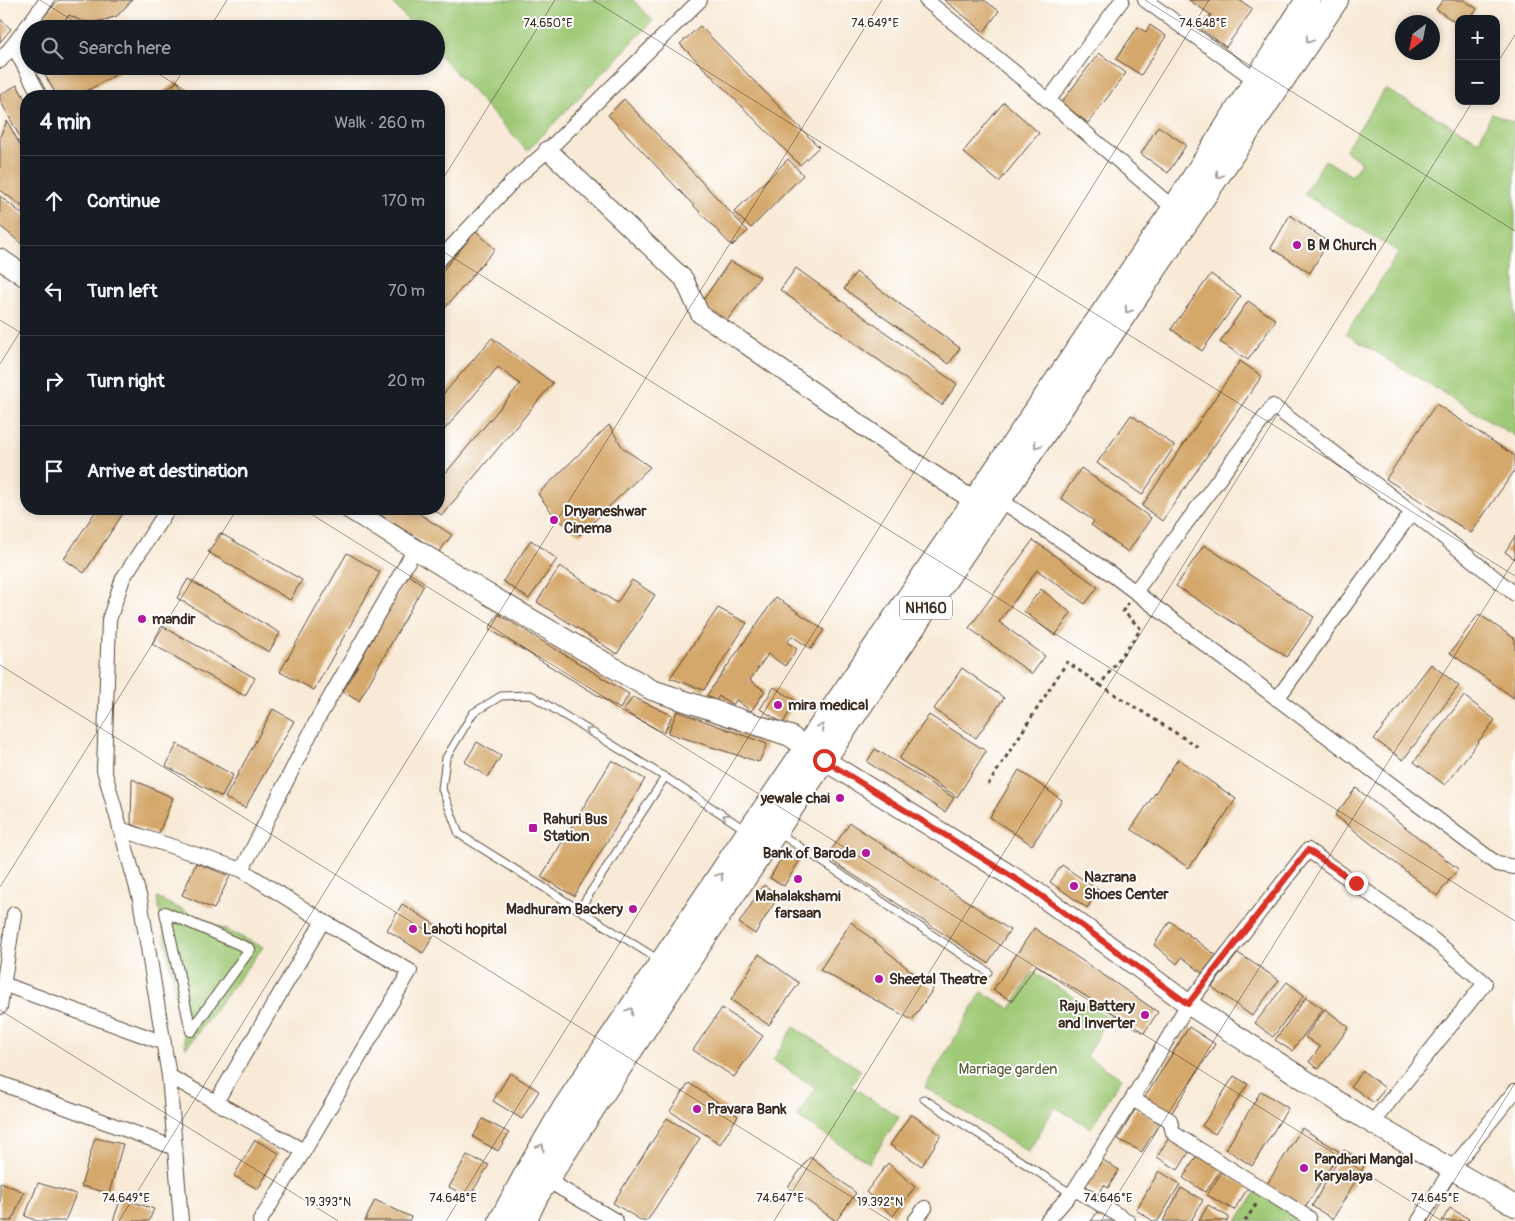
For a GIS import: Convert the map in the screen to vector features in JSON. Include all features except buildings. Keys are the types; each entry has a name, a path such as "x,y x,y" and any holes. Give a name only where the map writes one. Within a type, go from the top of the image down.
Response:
{"highway":[{"name":"NH160","path":"1181,215 1257,81 1308,0"},
{"name":"NH160","path":"524,1221 536,1196 538,1174 564,1108 672,968 762,831 988,504 1079,365 1181,215 1336,0"},
{"name":"NH160","path":"501,1221 538,1174"}],"main road":[{"path":"0,259 20,273"},
{"path":"360,515 486,593 652,690 790,736 815,754 1032,889 1188,1004 1372,1123 1515,1206"}],"street":[{"path":"32,20 47,0"},
{"path":"445,254 515,179 548,150 700,0"},
{"path":"926,0 1181,215"},
{"path":"1048,101 1122,0"},
{"path":"1145,0 1257,81"},
{"path":"0,61 20,36"},
{"path":"13,45 20,58"},
{"path":"29,75 37,90"},
{"path":"548,150 684,279 700,314 741,340 911,460 1110,573 1497,864 1515,867"},
{"path":"1135,592 1273,406 1412,512 1515,594"},
{"path":"1277,699 1412,512"},
{"path":"164,515 123,578 109,620 104,770 140,898 169,1076 181,1221"},
{"path":"242,870 317,720 416,549"},
{"path":"120,829 242,870 323,921 410,971 304,1151 260,1221"},
{"path":"1047,1221 1073,1191 1132,1099 1188,1004 1308,850 1425,933 1485,983 1372,1123"},
{"path":"165,912 250,949 191,1031 175,958 165,912"},
{"path":"0,1007 14,914"},
{"path":"216,1102 323,921"},
{"path":"3,984 164,1043"},
{"path":"169,1076 304,1151"},
{"path":"0,1084 175,1148"},
{"path":"1419,1221 1451,1170 1515,1091"},
{"path":"1132,1099 1170,1120 1173,1133 1310,1218 1308,1221"},
{"path":"538,1174 616,1221"},
{"path":"1073,1191 1128,1221"},
{"path":"915,1221 925,1208"}],"lane":[{"path":"672,968 459,834 442,789 446,758 473,713 501,696 531,695 665,777 762,831 988,972"},
{"path":"580,910 665,777"},
{"path":"924,1098 1073,1191"}],"path":[{"path":"1100,686 1140,629 1123,611 1135,592"},
{"path":"988,785 1067,662 1100,686 1201,749"}],"green space":[{"path":"390,0 633,0 653,21 527,151 445,61 445,20 408,20"},
{"path":"1385,89 1479,141 1492,113 1515,123 1515,436 1346,334 1399,252 1304,194 1325,160 1352,176 1361,162 1345,150"},
{"path":"157,898 263,947 186,1048"},
{"name":"Marriage garden","path":"1032,972 1109,1018 1086,1056 1121,1078 1091,1128 1055,1107 1028,1152 925,1087 982,992 1011,1009"},
{"path":"794,1027 861,1070 851,1086 899,1117 869,1163 797,1117 816,1088 773,1060"},
{"path":"1257,1190 1305,1221 1237,1221"}],"place":[{"name":"B M Church","path":"1297,245"},
{"name":"Dnyaneshwar Cinema","path":"554,520"},
{"name":"mandir","path":"142,619"},
{"name":"mira medical","path":"778,705"},
{"name":"yewale chai","path":"840,798"},
{"name":"Rahuri Bus Station","path":"533,828"},
{"name":"Bank of Baroda","path":"866,853"},
{"name":"Mahalakshami farsaan","path":"798,879"},
{"name":"Nazrana Shoes Center","path":"1074,886"},
{"name":"Madhuram Backery","path":"633,909"},
{"name":"Lahoti hopital","path":"413,929"},
{"name":"Sheetal Theatre","path":"879,979"},
{"name":"Raju Battery and Inverter","path":"1145,1015"},
{"name":"Pravara Bank","path":"697,1109"},
{"name":"Pandhari Mangal Karyalaya","path":"1304,1168"}],"route":[{"path":"824,760 1032,889 1188,1004 1308,850 1356,883"}]}
